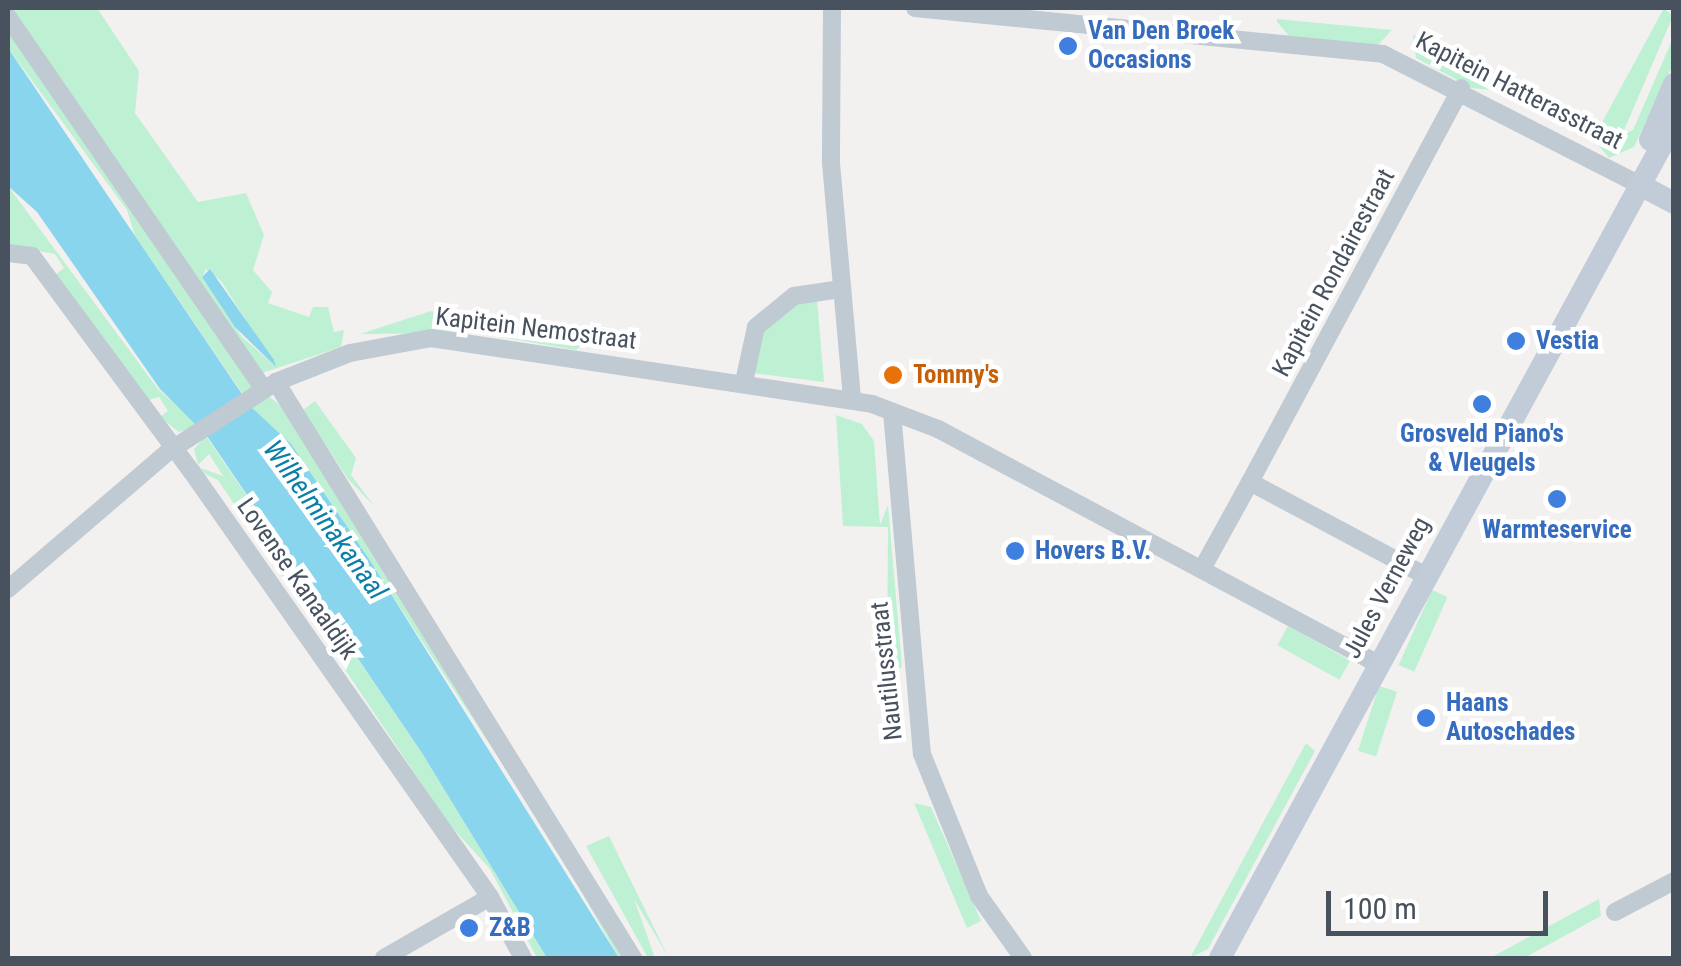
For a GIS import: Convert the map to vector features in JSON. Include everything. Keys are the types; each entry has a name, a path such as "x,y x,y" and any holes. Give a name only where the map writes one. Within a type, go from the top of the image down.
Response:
{"street":[{"path":"832,8 841,289 852,398"},
{"name":"Kapitein Hatterasstraat","path":"914,8 1365,51 1461,88 1674,203"},
{"path":"8,17 270,386 633,958"},
{"name":"Jules Verneweg","path":"1636,183 1674,84"},
{"name":"Kapitein Rondairestraat","path":"1250,482 1461,88"},
{"name":"Jules Verneweg","path":"1220,958 1603,243 1674,124"},
{"name":"Lovense Kanaaldijk","path":"8,253 38,264 490,896 523,958"},
{"path":"744,382 756,327 794,296 841,289"},
{"name":"Kapitein Nemostraat","path":"8,589 169,451 270,386 350,353 431,338 852,398 892,412 1202,569 1378,664"},
{"name":"Nautilusstraat","path":"892,412 922,754 979,896 1023,958"},
{"path":"1202,569 1250,482 1424,575"},
{"path":"1615,912 1674,881"},
{"path":"384,958 490,896"}],"green space":[{"path":"8,8 97,8 139,71 135,113 198,202 246,193 264,235 253,270 272,292 268,303 309,317 313,307 328,307 334,332 344,330 341,347 262,373","holes":["206,269 221,281 276,367 242,337 202,277"]},
{"path":"1664,8 1673,16 1622,135 1633,130 1673,38 1673,65 1634,147 1609,158 1593,139"},
{"path":"1277,22 1392,30 1378,45 1290,37"},
{"path":"8,26 253,386 244,396 135,236 127,210 8,48"},
{"path":"1413,34 1515,93 1472,88 1416,58"},
{"path":"8,186 158,389 199,426 179,432 160,417 168,411 159,397 149,400 55,275 64,268 55,254 8,245"},
{"path":"817,299 824,382 751,373 756,340 786,307"},
{"path":"431,311 472,319 475,333 360,334"},
{"path":"503,324 588,338 576,350 500,337"},
{"path":"266,394 285,409 630,958 619,958 548,833 320,486 250,406"},
{"path":"315,401 356,458 351,475 375,507 348,479 303,410"},
{"path":"836,415 862,424 874,441 880,525 888,505 902,667 887,676 888,527 843,526"},
{"path":"206,436 422,753 547,958 537,958 490,869 448,823 218,480 205,474 201,468 223,476 209,454 198,465 194,449"},
{"path":"1432,590 1448,597 1414,672 1399,665"},
{"path":"1288,626 1350,660 1339,680 1277,645"},
{"path":"1379,686 1397,692 1376,757 1358,751"},
{"path":"1306,743 1315,751 1208,949 1190,958"},
{"path":"914,803 931,807 981,921 967,928"},
{"path":"609,836 669,958 634,899 655,958 648,958 586,846"},
{"path":"1599,899 1601,916 1524,958 1490,958"}],"water":[{"name":"Wilhelminakanaal","path":"8,48 250,406 291,444 369,559 619,958 547,958 422,753 207,436 160,389 37,212 8,186"},
{"path":"210,269 276,367 235,327 202,277"}],"place":[{"name":"Van Den Broek Occasions","path":"1068,46"},
{"name":"Vestia","path":"1516,341"},
{"name":"Tommy's","path":"893,375"},
{"name":"Grosveld Piano's & Vleugels","path":"1482,404"},
{"name":"Warmteservice","path":"1557,499"},
{"name":"Hovers B.V.","path":"1015,551"},
{"name":"Haans Autoschades","path":"1426,718"},
{"name":"Z&B","path":"469,928"}]}
